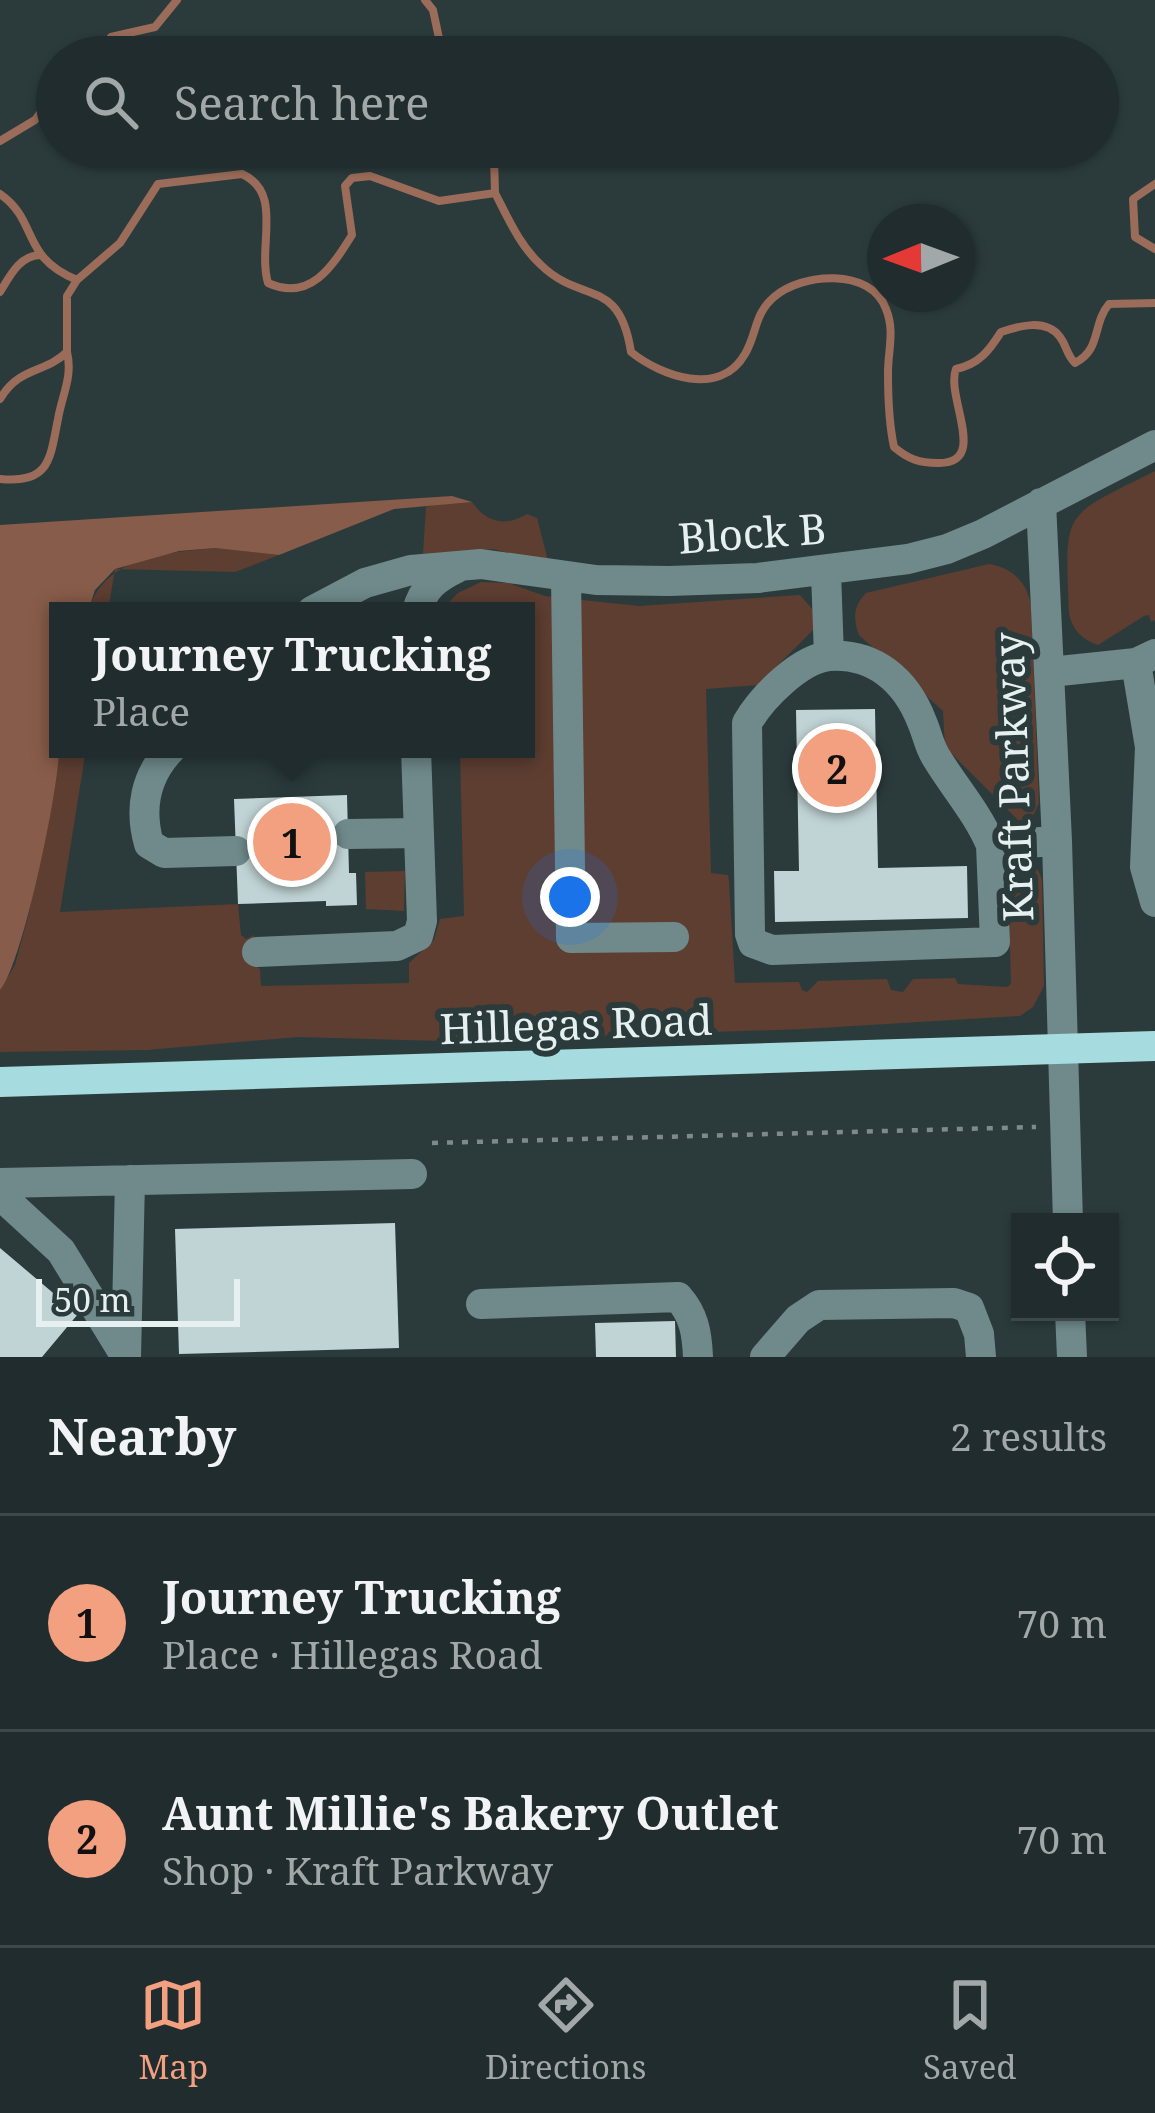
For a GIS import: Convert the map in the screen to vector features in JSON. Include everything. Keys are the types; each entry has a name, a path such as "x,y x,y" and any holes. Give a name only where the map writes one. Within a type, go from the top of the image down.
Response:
{"main road":[{"name":"Hillegas Road","path":"0,1082 1155,1046"}],"street":[{"name":"Block B","path":"330,602 395,573 481,564 566,577 669,581 826,572 947,549 1155,445"},
{"name":"Kraft Parkway","path":"1041,503 1068,1213"},
{"path":"421,602 437,578 457,568"},
{"path":"826,572 829,656"},
{"path":"566,577 571,938 674,937"},
{"path":"860,656 900,686 917,711 934,755 964,794 992,845 995,942 772,950 753,943 748,722 755,710 813,658 860,656"},
{"path":"1050,672 1145,659 1150,747 1145,867 1155,902"},
{"path":"165,758 149,781 141,818 148,844 164,854 236,851"},
{"path":"256,952 408,944 418,936 422,921 416,758"},
{"path":"348,834 419,832"},
{"path":"992,845 1057,841"},
{"path":"0,1183 412,1174"},
{"path":"0,1195 62,1251 126,1357 130,1180"},
{"path":"481,1304 678,1297 689,1309 698,1357"},
{"path":"765,1357 799,1319 819,1305 954,1303 969,1308 981,1357"},
{"path":"1070,1321 1072,1357"}],"path":[{"path":"432,1143 1036,1127"}],"shaded area":[{"path":"1155,471 1155,620 1144,616 1098,645 1079,634 1069,614 1070,535 1085,509"},
{"path":"452,496 472,502 394,509 279,555 215,548 179,551 115,569 95,590 91,602 49,602 49,758 58,758 53,800 28,914 0,990 0,525"},
{"path":"472,502 497,521 527,514 537,518 549,564 493,549 423,554 426,507"},
{"path":"215,548 279,555 235,572 121,569 157,556"},
{"path":"989,564 1018,578 1031,607 1039,803 1031,821 1022,824 945,747 943,711 859,635 856,624 856,608 866,593"},
{"path":"114,574 109,602 92,602 97,593"},
{"path":"481,582 508,583 545,596 639,606 800,595 813,610 815,628 758,685 706,689 711,873 728,875 735,983 799,982 807,992 818,981 887,979 891,990 903,992 913,979 955,978 958,984 1007,987 1011,984 1008,872 1021,861 1033,865 1042,879 1044,986 1033,1007 1020,1016 804,1029 442,1041 298,1037 147,1050 0,1052 0,990 15,965 29,913 57,758 85,758 60,912 238,904 241,935 246,939 254,935 254,965 260,969 261,986 409,983 409,963 434,940 440,919 464,916 460,758 535,758 535,602 449,602"},
{"path":"405,871 404,911 366,909 365,872"}],"building":[{"path":"875,709 878,868 967,866 968,918 775,922 774,871 799,871 796,710"},
{"path":"347,795 349,873 356,873 357,905 326,906 326,901 238,904 234,799"},
{"path":"395,1223 399,1348 179,1354 175,1229"},
{"path":"0,1248 78,1314 42,1357 0,1357"},
{"path":"675,1321 676,1357 596,1357 595,1323"}],"waterway":[{"path":"115,36 155,27 177,0"},
{"path":"425,0 433,10 439,36"},
{"path":"0,141 36,119"},
{"path":"494,168 495,193"},
{"path":"0,399 24,375 67,352 67,296 77,280 120,243 158,184 242,174 255,183 266,207 268,283 283,288 308,285 336,259 352,235 345,186 352,178 370,176 439,201 495,193 541,265 618,312 631,352 658,369 690,378 721,376 734,368 749,347 763,310 786,289 834,278 866,286 878,295 890,325 888,391 894,447 925,462 953,460 961,453 964,441 956,369 983,356 1001,332 1047,327 1060,337 1075,363 1089,351 1109,304 1155,303"},
{"path":"1155,184 1133,199 1135,237 1155,249"},
{"path":"0,194 20,216 46,261 77,280"},
{"path":"0,292 21,263 40,255"},
{"path":"0,479 29,477 45,466 68,378 67,352"}],"place":[{"name":"Aunt Millie's Bakery Outlet","path":"837,768"},
{"name":"Journey Trucking","path":"292,842"}]}
